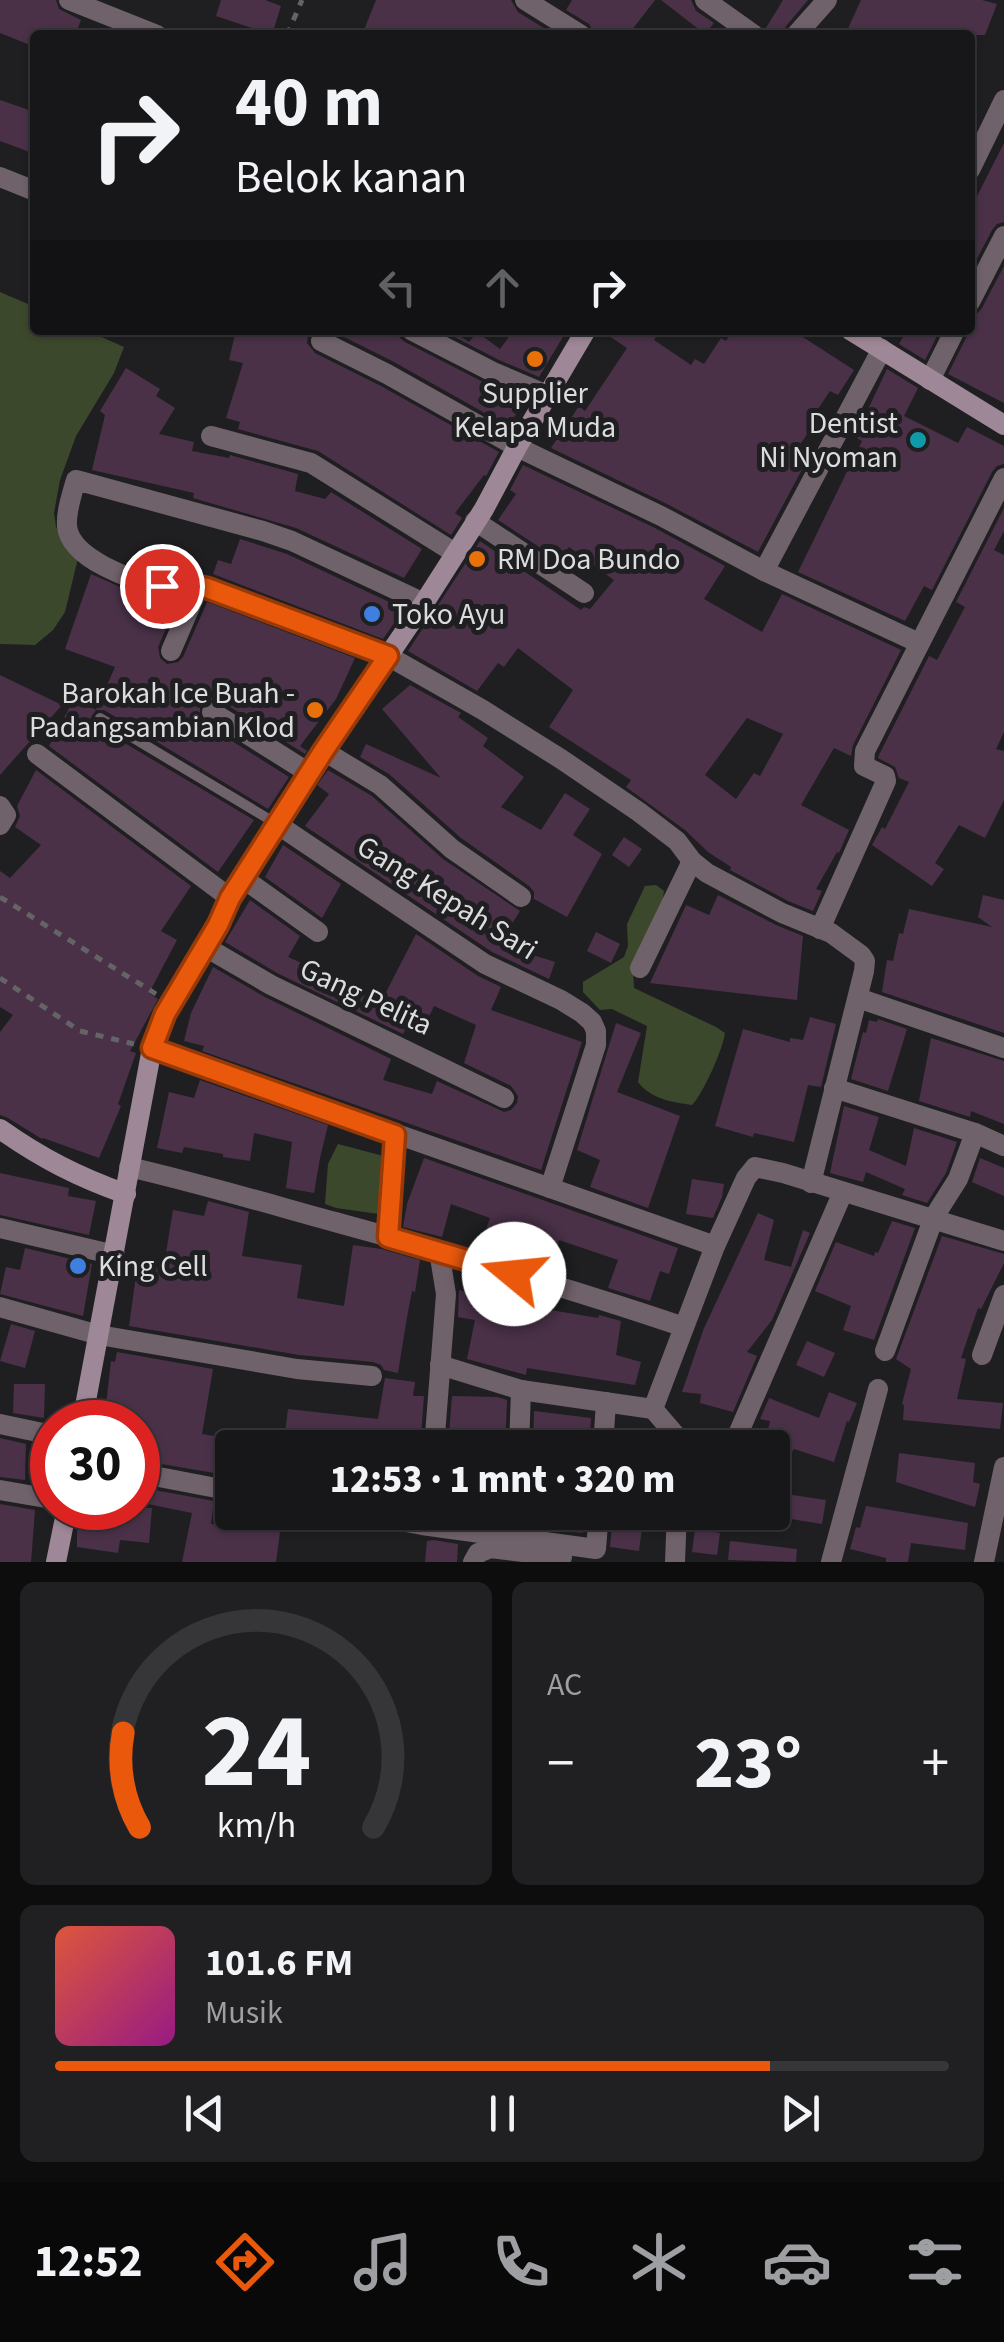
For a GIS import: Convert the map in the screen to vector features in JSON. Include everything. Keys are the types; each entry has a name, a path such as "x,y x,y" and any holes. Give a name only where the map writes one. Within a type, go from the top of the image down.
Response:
{"street":[{"path":"69,0 144,30"},
{"path":"524,0 573,30"},
{"path":"705,0 747,30"},
{"path":"800,30 827,0"},
{"path":"975,160 1004,100"},
{"path":"0,176 30,189"},
{"path":"975,292 1004,236"},
{"path":"421,335 547,395"},
{"path":"87,1400 152,1048 171,1004 230,898 475,522 579,335"},
{"path":"930,380 953,335"},
{"path":"321,341 516,447 764,571 919,643"},
{"path":"764,571 879,341 930,380 1004,425"},
{"path":"211,436 311,463 455,553"},
{"path":"820,928 886,781 885,776 864,766 865,751 1004,478"},
{"path":"424,603 292,541 76,480 68,532 98,563 144,582 174,587 196,585 388,656 560,758 639,812 676,841 692,861 729,886 820,928 861,955 865,960 858,998 811,1183"},
{"path":"475,522 584,593"},
{"path":"171,651 196,585"},
{"path":"212,712 309,773"},
{"path":"324,750 380,785 452,848 521,897"},
{"path":"36,754 230,898"},
{"path":"0,806 6,815 0,825"},
{"name":"Gang Kepah Sari","path":"277,824 485,964 561,1000 592,1022 596,1045 550,1188"},
{"path":"640,968 692,861"},
{"path":"244,879 318,932"},
{"name":"Gang Pelita","path":"204,946 271,985 504,1098"},
{"path":"858,998 1004,1048"},
{"path":"152,1048 715,1246"},
{"path":"834,1088 1004,1146"},
{"path":"0,1129 69,1172 126,1194"},
{"path":"885,1351 934,1217 958,1179 975,1133"},
{"path":"388,1237 395,1135"},
{"path":"129,1166 439,1251 684,1327"},
{"path":"653,1409 715,1246 746,1178 755,1167 784,1172 1004,1241"},
{"path":"740,1430 843,1192"},
{"path":"0,1228 115,1255"},
{"path":"435,1430 446,1294 439,1251"},
{"path":"982,1356 1004,1296"},
{"path":"0,1307 100,1335 298,1369 372,1376"},
{"path":"440,1365 521,1390 653,1409 673,1430"},
{"path":"831,1562 878,1389"},
{"path":"520,1430 521,1390"},
{"path":"604,1430 606,1402"},
{"path":"0,1424 30,1430"},
{"path":"984,1562 1004,1467"},
{"path":"160,1478 215,1488"},
{"path":"0,1490 30,1495"},
{"path":"56,1562 62,1530"},
{"path":"480,1530 596,1549 598,1530"},
{"path":"516,1530 516,1537"},
{"path":"675,1562 676,1530"},
{"path":"473,1562 478,1552 491,1548 598,1562"}],"lane":[{"path":"100,718 277,824"}],"path":[{"path":"289,30 302,0"},
{"path":"0,898 171,1004"},
{"path":"0,978 80,1031 152,1048"}],"green space":[{"path":"0,292 30,305 30,335 97,335 124,347 114,373 76,436 60,480 54,513 56,527 78,558 65,612 53,630 35,645 0,644"},
{"path":"656,885 664,891 662,907 633,969 634,988 725,1033 712,1071 692,1105 662,1099 643,1088 638,1082 647,1026 612,1009 600,1010 583,992 583,982 624,957 627,924 645,886"},
{"path":"338,1144 387,1157 379,1214 325,1204 328,1164"}],"building":[{"path":"0,0 56,0 59,9 81,20 77,30 30,30 30,45 0,33"},
{"path":"221,0 265,0 281,6 274,30 257,30 216,16"},
{"path":"376,0 511,0 518,12 547,30 364,30"},
{"path":"572,0 655,0 632,30 592,30 566,10"},
{"path":"661,0 691,0 696,11 714,23 708,30 700,30"},
{"path":"783,0 808,0 785,30 766,28"},
{"path":"861,0 982,0 997,4 985,35 975,35 975,30 847,30"},
{"path":"0,100 30,110 30,152 0,141"},
{"path":"1004,143 1004,222 992,230 975,262 975,200"},
{"path":"1004,266 1004,403 948,374 968,335 975,335 975,315"},
{"path":"235,335 309,335 307,343 315,353 499,452 486,476 455,513 462,518 451,535 318,451 238,429 240,422 226,418 243,363 229,360"},
{"path":"340,335 398,335 405,342 525,401 508,426"},
{"path":"451,335 469,342 475,335 481,335 500,349 510,335 564,335 539,377"},
{"path":"608,335 657,335 654,340 691,365 695,359 704,364 721,338 726,341 730,335 800,335 854,370 838,395 830,391 810,421 814,424 799,446 803,449 798,457 806,462 758,552 551,448 579,406 585,411 627,348"},
{"path":"904,335 938,335 925,360 899,344"},
{"path":"126,368 160,389 156,396 175,408 159,434 194,442 192,451 229,458 230,455 298,474 295,491 325,499 331,492 422,549 404,578 296,528 193,498 194,493 92,470 105,415 100,411"},
{"path":"887,369 918,388 904,416 958,443 967,427 1004,446 1004,464 992,472 932,590 924,586 905,621 798,572 862,441 855,437"},
{"path":"523,465 725,566 704,599 762,632 782,594 901,650 851,756 834,748 801,805 849,830 816,889 822,891 813,911 730,870 685,830 626,787 631,780 549,727 573,690 518,648 504,667 498,663 477,691 408,651 480,541 581,610 590,609 614,580 569,547 559,560 498,520 516,494 510,490","holes":["747,718 783,734 760,776 754,773 736,799 705,775"]},
{"path":"1004,508 1004,531 994,550 1004,555 1004,732 996,749 1004,751 1004,800 985,838 959,825 935,863 944,869 932,886 872,845 882,827 885,829 909,782 899,778 895,767 878,758 929,656 937,660 965,607 956,602"},
{"path":"240,539 287,554 404,609 383,639 213,574 218,560 231,564"},
{"path":"91,574 131,592 178,601 158,647 160,658 167,664 183,657 207,602 355,658 336,699 300,746 307,751 305,754 219,700 206,700 200,706 200,718 205,724 289,777 268,809 104,710 96,710 115,667 65,649"},
{"path":"0,675 62,705 0,775"},
{"path":"410,685 461,713 458,717 488,738 483,746 524,777 501,807 541,830 565,793 590,809 573,835 602,854 567,917 534,899 529,886 461,838 389,774 360,757 366,744 441,778 382,709"},
{"path":"75,697 96,710 91,717 96,726 254,820 218,872 49,746"},
{"path":"36,770 191,886 161,931 177,940 149,993 158,999 130,1051 136,1053 118,1104 121,1106 99,1158 42,1139 0,1115 0,1032 13,1015 0,1007 0,871 10,878 41,845 15,827 20,816 17,806"},
{"path":"328,770 372,796 443,859 520,911 499,944 555,962 549,979 492,952 305,826 329,794 317,785"},
{"path":"624,837 642,849 629,867 612,855"},
{"path":"283,845 341,884 322,918 265,877"},
{"path":"718,895 803,936 797,1000 650,983 686,905 709,915"},
{"path":"983,895 1004,900 1004,1033 882,992 887,960 893,961 909,909 992,927 978,917"},
{"path":"250,900 300,936 288,957 346,984 347,980 383,998 416,934 501,987 491,1010 582,1042 541,1170 202,1051 204,1046 184,1041 191,1013 213,967 391,1059 383,1080 432,1094 437,1081 504,1112 517,1103 518,1096 511,1086 464,1063 476,1025 434,1006 428,1019 413,1016 403,1034 277,973 225,942"},
{"path":"596,932 620,944 611,963 587,951"},
{"path":"810,1017 836,1024 821,1087 808,1085 794,1142 754,1133 753,1137 715,1126 743,1029 790,1042 790,1038 803,1040"},
{"path":"878,1019 907,1029 888,1091 851,1079 863,1032 866,1033 869,1020"},
{"path":"616,1023 641,1033 617,1092 680,1116 648,1208 590,1187 600,1160 577,1150"},
{"path":"931,1038 1004,1061 1004,1124 971,1111 970,1117 919,1101"},
{"path":"200,1080 328,1125 314,1193 286,1188 292,1142 254,1133 250,1161 184,1147 182,1153 157,1148 169,1092 194,1098"},
{"path":"844,1106 879,1117 869,1150 906,1166 914,1128 957,1142 946,1173 927,1203 902,1195 905,1189 866,1172 863,1182 830,1173"},
{"path":"424,1158 678,1248 669,1274 660,1271 650,1301 608,1288 618,1260 559,1240 550,1269 482,1241 490,1218 451,1204 442,1237 403,1227"},
{"path":"980,1158 1004,1168 1004,1196 972,1182"},
{"path":"0,1173 69,1188 68,1196 96,1201 89,1235 0,1215"},
{"path":"692,1179 724,1184 713,1218 686,1214"},
{"path":"208,1201 249,1212 242,1256 302,1265 297,1298 344,1306 353,1245 420,1260 398,1373 373,1362 299,1355 129,1326 138,1261 164,1265 173,1210 204,1216"},
{"path":"758,1213 774,1220 764,1260 791,1267 803,1230 810,1233 772,1320 747,1352 757,1356 733,1412 700,1403 701,1394 682,1392 704,1328"},
{"path":"892,1221 915,1228 874,1340 843,1330 851,1306 815,1291 836,1242 874,1256"},
{"path":"942,1236 1004,1254 1004,1263 981,1309 978,1308 961,1358 966,1359 957,1399 1003,1403 1000,1429 903,1420 902,1404 911,1369 896,1359"},
{"path":"25,1248 92,1264 83,1316 0,1294 6,1267 20,1270"},
{"path":"459,1290 621,1321 616,1355 641,1362 635,1385 527,1368 526,1375 467,1359 475,1320 458,1317"},
{"path":"11,1324 35,1331 25,1368 0,1361"},
{"path":"807,1341 835,1353 824,1377 796,1365"},
{"path":"117,1352 213,1369 202,1434 215,1436 215,1473 160,1464 160,1400 107,1400 111,1361 115,1362"},
{"path":"385,1378 415,1382 413,1396 424,1396 421,1430 285,1430 288,1409 378,1419"},
{"path":"14,1384 45,1384 45,1400 30,1400 30,1416 13,1413"},
{"path":"829,1392 857,1403 834,1462 794,1449 790,1455 790,1430 768,1430 770,1421 760,1419 769,1398 819,1418"},
{"path":"452,1396 507,1400 506,1430 449,1430"},
{"path":"534,1411 591,1418 590,1430 533,1430"},
{"path":"0,1438 26,1444 25,1480 0,1477"},
{"path":"899,1453 975,1463 973,1482 980,1484 975,1507 896,1482"},
{"path":"160,1491 214,1501 211,1524 215,1524 215,1530 280,1532 276,1562 182,1562 192,1513 160,1506"},
{"path":"790,1495 826,1500 822,1524 790,1519"},
{"path":"0,1504 30,1509 30,1530 33,1530 31,1562 0,1562"},
{"path":"866,1506 968,1523 965,1550 911,1543 908,1562 886,1562 886,1558 850,1549"},
{"path":"77,1530 150,1530 149,1543 120,1540 118,1553 77,1547"},
{"path":"611,1530 642,1530 639,1551 610,1547"},
{"path":"695,1530 720,1533 717,1555 692,1552"},
{"path":"427,1541 458,1544 457,1562 425,1562"},
{"path":"730,1541 797,1549 796,1562 728,1560"}],"place":[{"name":"Supplier Kelapa Muda","path":"535,359"},
{"name":"Dentist Ni Nyoman","path":"918,440"},
{"name":"RM Doa Bundo","path":"477,559"},
{"name":"Toko Ayu","path":"372,614"},
{"name":"Barokah Ice Buah - Padangsambian Klod","path":"315,710"},
{"name":"King Cell","path":"78,1266"}],"route":[{"path":"162,586 207,588 388,656 230,898 165,1014 152,1048 395,1135 388,1237 514,1274"}]}
